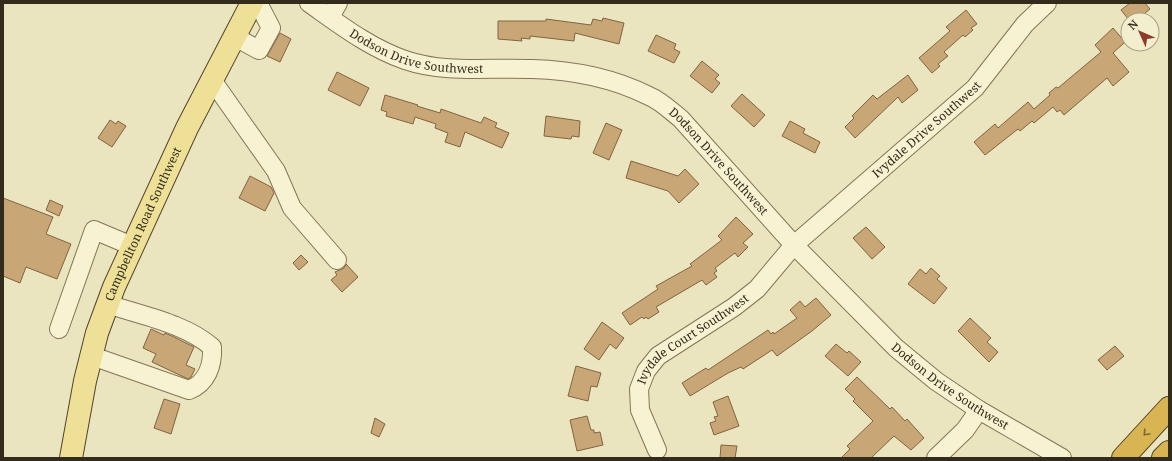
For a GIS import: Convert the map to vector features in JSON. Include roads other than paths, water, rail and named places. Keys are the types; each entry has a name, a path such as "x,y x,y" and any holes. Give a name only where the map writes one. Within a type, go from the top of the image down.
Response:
{"highway":[{"path":"1123,458 1169,408"},
{"path":"1163,458 1169,452"}],"main road":[{"name":"Campbellton Road Southwest","path":"71,458 85,381 108,304 132,246 187,128 252,3"}],"street":[{"path":"234,37 259,50 271,28 258,3"},
{"name":"Dodson Drive Southwest","path":"309,3 334,10 363,40 406,60 452,69 532,69 569,72 610,81 650,96 666,106 681,119 794,245 896,348 936,380 979,410 1062,458"},
{"name":"Ivydale Drive Southwest","path":"794,245 975,88 1025,24 1047,3"},
{"path":"212,80 276,171 292,208 337,260"},
{"path":"59,329 94,230 132,246"},
{"name":"Ivydale Court Southwest","path":"657,450 640,410 639,389 646,372 658,356 734,307 757,289 794,245"},
{"path":"92,356 189,390 200,383 209,372 212,359 212,347 204,340 150,317 108,304"},
{"path":"936,458 965,430 979,410"}]}
